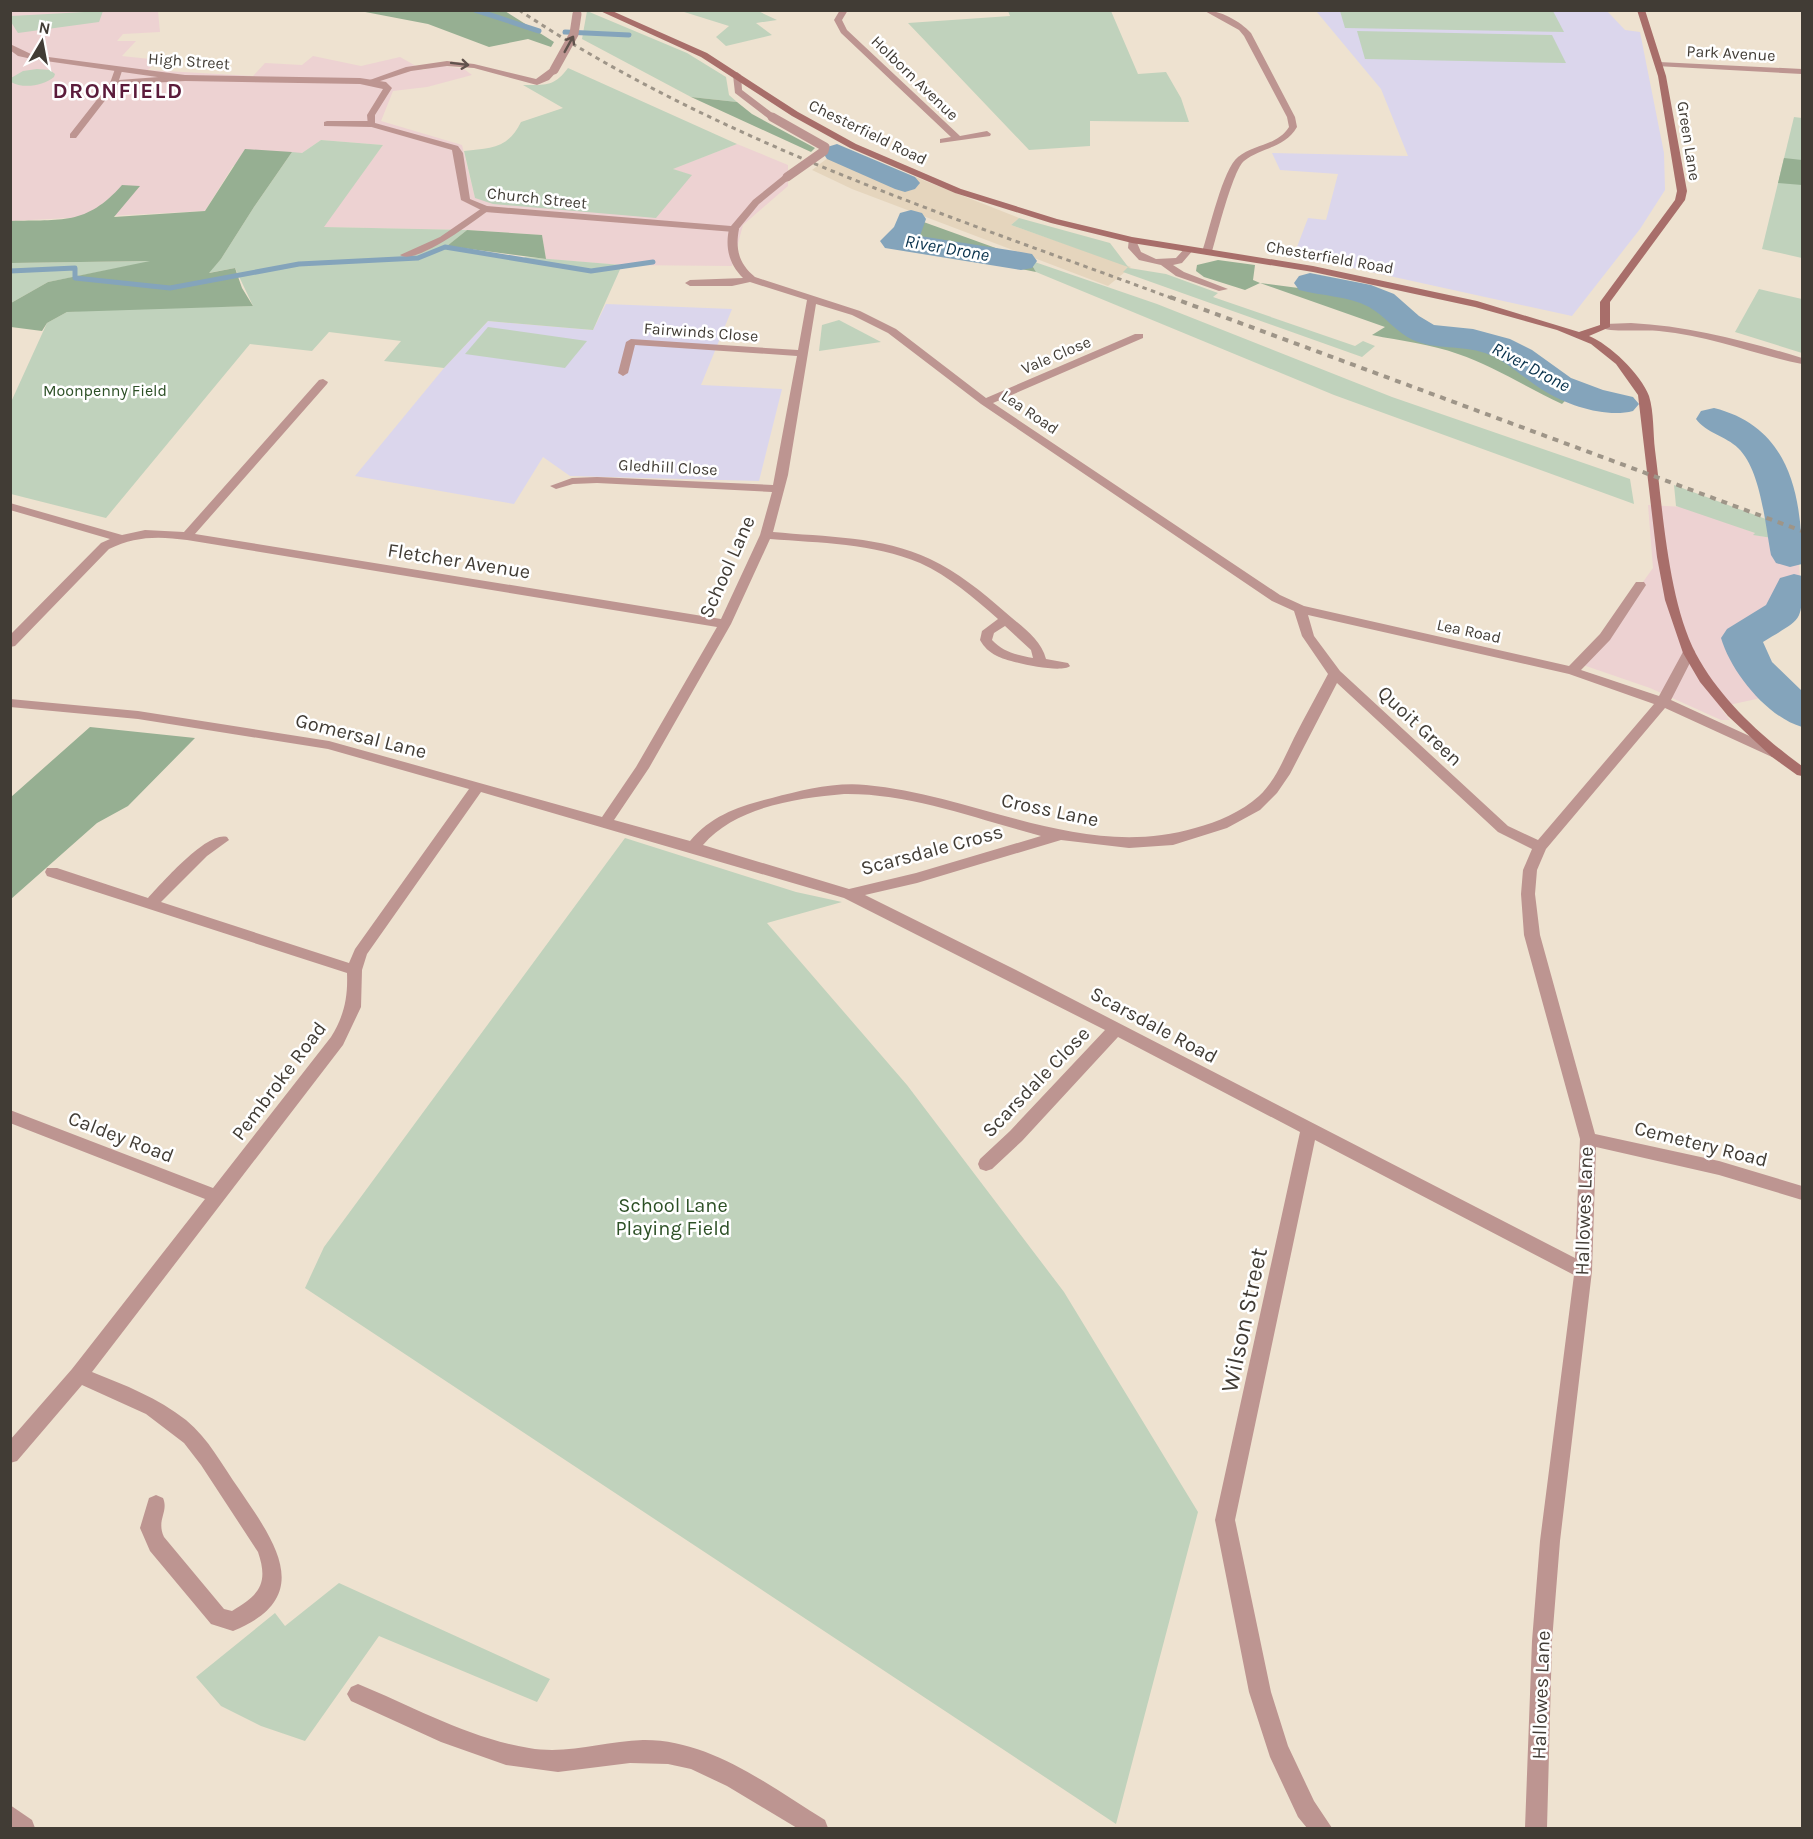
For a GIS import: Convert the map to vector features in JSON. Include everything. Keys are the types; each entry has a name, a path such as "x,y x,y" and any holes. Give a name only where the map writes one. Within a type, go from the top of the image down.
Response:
{"main road":[{"name":"Chesterfield Road","path":"602,10 704,55 828,134 920,177 1018,211 1132,240 1397,286 1519,315 1580,335 1609,351 1629,373 1643,394 1663,557 1671,600 1689,653 1705,679 1733,712 1777,754 1803,772"},
{"name":"Green Lane","path":"1605,327 1605,302 1680,200 1682,192 1670,111 1659,64 1641,10"},
{"path":"1580,335 1605,327"}],"street":[{"name":"Holborn Avenue","path":"844,10 838,20 844,31 957,138"},
{"path":"1207,252 1234,166 1242,156 1251,151 1284,140 1293,127 1291,117 1248,35 1242,28 1208,10"},
{"name":"High Street","path":"10,46 21,54 32,57 185,78 371,81 423,64 454,63 537,81 546,78 554,70 574,34 579,12"},
{"name":"Park Avenue","path":"1659,64 1803,72"},
{"path":"73,136 114,82 118,70"},
{"path":"737,75 738,91 772,117 825,147 824,152 756,202 734,229 731,242 735,262 741,272 751,279"},
{"path":"114,82 185,78"},
{"path":"327,124 371,124 371,115 387,88 386,85 371,81"},
{"name":"Church Street","path":"371,124 455,148 458,153 466,200 485,209 734,229"},
{"name":"Holborn Avenue","path":"943,141 987,134"},
{"path":"405,255 443,238 485,209"},
{"path":"1132,240 1132,249 1137,255 1165,264 1180,274 1222,289"},
{"path":"1165,264 1179,261 1189,249"},
{"path":"690,283 732,283 751,279"},
{"name":"Lea Road","path":"751,279 856,314 892,331 985,402 1174,527 1252,583 1300,609 1572,671 1663,702 1777,754"},
{"name":"School Lane","path":"606,822 642,768 725,624 766,535 779,489 812,300"},
{"path":"1605,327 1641,325 1700,333 1803,361"},
{"name":"Vale Close","path":"985,402 1134,333 1150,341"},
{"name":"Fairwinds Close","path":"623,374 631,342 801,353"},
{"path":"187,536 323,382"},
{"name":"Gledhill Close","path":"555,486 572,481 597,480 779,489"},
{"path":"12,508 102,531 120,538"},
{"name":"Fletcher Avenue","path":"10,643 88,560 105,546 120,538 140,532 187,536 725,624"},
{"path":"766,535 899,552 923,560 961,584 1006,620 1037,649 1040,661"},
{"path":"1572,671 1605,637 1640,585"},
{"name":"Quoit Green","path":"1300,609 1308,636 1335,674 1503,829 1540,847"},
{"path":"1006,620 988,631 986,640 991,649 1004,655 1063,666"},
{"name":"Hallowes Lane","path":"1536,1828 1542,1641 1550,1541 1583,1271 1588,1139 1532,935 1528,894 1530,870 1540,847 1663,702 1689,653"},
{"name":"Cross Lane","path":"693,847 715,823 733,815 815,791 839,789 906,795 1060,835 1110,843 1172,840 1203,832 1233,820 1266,796 1279,781 1335,674"},
{"name":"Gomersal Lane","path":"10,703 138,716 290,738 357,752 693,847"},
{"path":"52,872 354,970 360,953 478,786"},
{"name":"Scarsdale Cross","path":"849,894 917,878 1060,835"},
{"path":"150,904 202,853 222,840"},
{"name":"Scarsdale Road","path":"693,847 849,894 895,915 1583,1271"},
{"name":"Pembroke Road","path":"10,1455 80,1374 342,1032 353,1015 356,993 354,970"},
{"name":"Scarsdale Close","path":"986,1164 1016,1136 1115,1029"},
{"name":"Caldey Road","path":"10,1116 217,1197"},
{"name":"Wilson Street","path":"1309,1130 1225,1520 1260,1692 1278,1749 1306,1809 1322,1828"},
{"name":"Cemetery Road","path":"1588,1139 1719,1168 1803,1192"},
{"path":"80,1374 130,1396 160,1414 191,1438 266,1546 275,1569 274,1584 266,1600 250,1614 233,1621 218,1617 157,1544 150,1528 156,1504"},
{"path":"358,1694 484,1747 527,1759 563,1763 602,1755 646,1751 686,1756 747,1786 817,1828"},
{"path":"10,1816 24,1828"}],"shaded area":[{"path":"10,11 158,11 160,32 123,34 117,41 136,41 122,56 159,60 148,70 253,76 265,63 302,65 313,56 361,66 400,57 423,70 439,65 464,69 472,75 427,87 393,91 381,121 462,145 475,198 691,175 672,169 737,144 788,165 788,186 743,225 732,266 622,265 546,259 542,235 467,230 323,227 383,145 321,140 302,153 233,166 205,211 11,221"},
{"path":"1316,11 1607,11 1625,30 1640,32 1664,153 1665,190 1640,229 1572,316 1294,255 1308,218 1326,220 1338,174 1280,170 1272,153 1408,156 1381,89"},
{"path":"834,145 1019,218 1011,225 1131,267 1108,286 852,189 812,170 834,152"},
{"path":"606,304 732,309 701,385 782,389 759,481 570,476 543,457 514,504 355,476 444,368 488,321 593,330"},
{"path":"1648,505 1684,507 1755,533 1754,535 1797,542 1801,590 1796,603 1777,622 1746,639 1793,691 1720,707 1730,720 1721,720 1650,688 1583,665 1653,568"}],"green space":[{"path":"103,11 99,22 18,33 11,22 11,16"},
{"path":"360,11 505,11 554,42 551,47 528,39 489,47 428,24"},
{"path":"587,11 687,53 726,77 729,95 737,102 691,97 582,39"},
{"path":"681,11 758,11 777,20 756,23 772,35 726,46 716,37 729,26"},
{"path":"1008,11 1111,11 1138,74 1166,72 1181,98 1189,122 1090,121 1090,146 1029,150 908,23 1010,16"},
{"path":"1340,11 1553,11 1564,32 1345,28"},
{"path":"1357,31 1552,35 1566,63 1365,59"},
{"path":"568,68 737,144 673,169 692,175 656,218 493,204 475,198 464,151 497,146 510,138 521,122 563,108 523,85 548,84 558,79"},
{"path":"50,70 55,74 54,77 33,86 11,82 11,78 23,71"},
{"path":"691,97 737,102 752,114 815,148 811,152"},
{"path":"1794,117 1802,118 1802,258 1762,249"},
{"name":"Moonpenny Field","path":"321,140 383,145 324,227 467,230 446,247 522,260 525,257 622,265 593,330 488,321 444,368 384,361 401,341 329,332 312,351 250,344 106,518 11,494 11,402 47,323 67,312 253,306 235,268 208,273 221,259 292,152 302,153"},
{"path":"245,149 292,152 221,259 209,273 235,268 242,288 253,306 67,312 47,323 42,331 11,327 11,303 48,282 150,261 11,263 11,221 72,218 96,208 122,185 140,186 114,217 205,211"},
{"path":"1784,158 1802,160 1802,185 1778,183"},
{"path":"907,216 1029,260 1036,272 886,242"},
{"path":"1019,218 1110,243 1129,268 1166,274 1218,293 1213,297 1355,346 1363,341 1375,346 1362,357 1123,272 1128,267 1011,225"},
{"path":"467,230 542,235 546,259 447,246"},
{"path":"1029,260 1157,304 1392,397 1630,479 1634,504 1334,395 1036,272"},
{"path":"1218,260 1255,265 1253,280 1260,283 1245,290 1204,277 1196,271 1197,265"},
{"path":"154,261 48,282 11,303 10,263"},
{"path":"1260,283 1306,289 1310,283 1360,292 1382,301 1407,323 1426,334 1473,339 1498,346 1520,357 1536,370 1579,386 1562,404 1471,359 1437,348 1372,335 1385,327"},
{"path":"1759,289 1802,299 1802,353 1735,332"},
{"path":"839,320 881,342 819,351 822,325"},
{"path":"488,327 587,341 565,368 465,354"},
{"path":"1674,485 1793,529 1797,542 1753,535 1755,533 1676,506"},
{"path":"90,727 195,738 128,806 97,823 11,899 11,797"},
{"name":"School Lane Playing Field","path":"625,838 796,892 842,902 767,923 907,1085 1064,1292 1198,1512 1116,1824 305,1288 324,1247"},
{"path":"339,1583 550,1679 537,1702 379,1636 305,1741 261,1726 221,1706 196,1677 275,1613 285,1626"}],"waterway":[{"name":"River Drone","path":"475,10 539,31"},
{"name":"River Drone","path":"565,32 629,35"},
{"name":"River Drone","path":"837,153 905,183"},
{"name":"River Drone","path":"911,219 908,231 896,241 1021,261"},
{"path":"10,271 75,268 75,278 170,288 299,264 418,258 445,247 591,271 653,262"},
{"name":"River Drone","path":"1310,283 1360,292 1382,301 1407,323 1426,334 1473,339 1498,346 1520,357 1559,385 1594,399 1621,404"},
{"name":"River Drone","path":"1714,419 1740,431 1762,455 1776,487 1790,555"},
{"name":"River Drone","path":"1794,586 1783,612 1741,638 1757,671 1802,713"}],"railway":[{"path":"519,10 595,57 674,100 755,138 921,206 1174,299"},
{"path":"1170,297 1802,531"}],"district":[{"name":"DRONFIELD","path":"118,91"}]}
